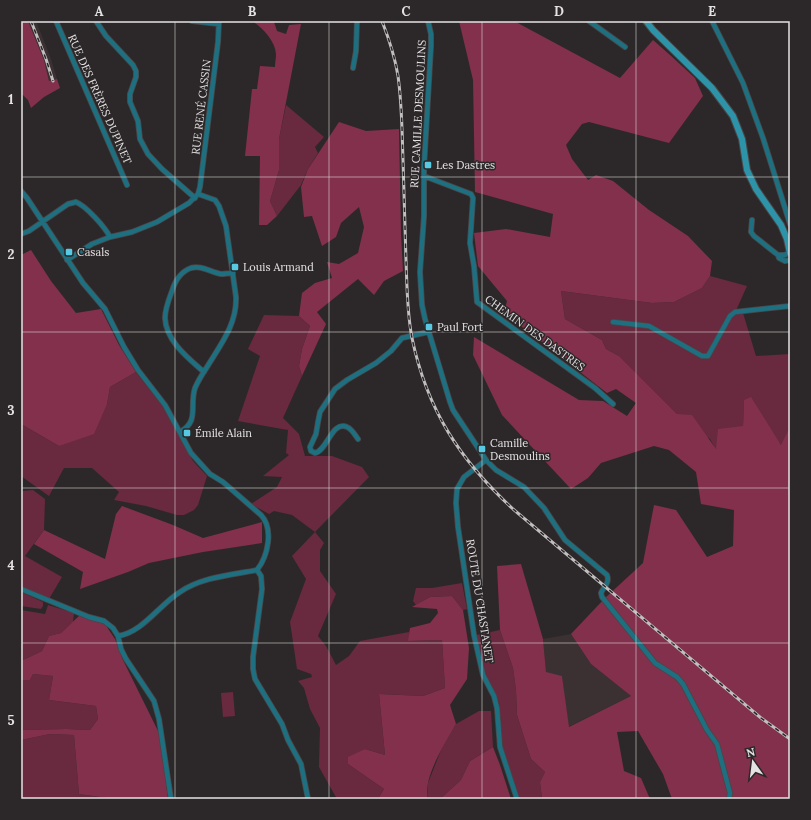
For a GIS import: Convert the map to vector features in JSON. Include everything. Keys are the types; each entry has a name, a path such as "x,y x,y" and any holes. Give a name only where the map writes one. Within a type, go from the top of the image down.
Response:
{"main road":[{"path":"646,21 653,30 712,88 733,116 742,139 747,170 756,189 781,225 787,239 790,253"}],"street":[{"name":"RUE DES FRÈRES DUPINET","path":"56,21 128,185"},
{"path":"96,21 106,36 133,65 136,71 136,77 130,94 130,102 138,121 140,139 148,154 157,165 197,196 215,200 219,206 226,226 236,297 234,317 229,332 195,388 191,423 188,428 180,432"},
{"path":"192,21 219,23"},
{"path":"353,68 356,51 356,21"},
{"name":"RUE CAMILLE DESMOULINS","path":"428,21 431,34 431,46 424,176 424,216 420,272 422,305 428,332 450,402 486,460 496,470 524,487 544,508 566,540 607,575 608,583 601,593 602,597 655,663 677,677 683,684 707,730 717,744 730,793 729,799"},
{"path":"589,21 625,47"},
{"path":"712,21 743,83 763,138 790,224"},
{"name":"RUE RENÉ CASSIN","path":"197,196 217,50 219,23"},
{"name":"CHEMIN DES DASTRES","path":"424,176 471,194 473,198 470,243 474,266 477,302 594,388 613,404"},
{"path":"21,191 83,283 105,309 124,347 138,370 165,405 196,460 210,474 223,482 244,502 261,515 266,521 268,530 267,547 261,565 257,570 200,582 180,592 129,634 118,636"},
{"path":"67,260 92,244 110,237 132,232 157,222 189,203 197,196"},
{"path":"21,234 29,231 68,204 76,202 82,205 106,229 110,237"},
{"path":"752,220 751,232 754,236 778,255 779,258 785,261 790,260"},
{"path":"778,255 790,253"},
{"path":"204,372 183,354 172,340 167,329 165,318 166,309 174,284 179,276 191,268 198,267 220,274 233,273"},
{"path":"613,322 649,326 702,356 708,356 730,316 735,312 790,306"},
{"path":"358,439 350,428 341,426 330,436 319,452 315,453 310,447 316,434 320,412 335,389 376,363 391,351 402,338 428,332"},
{"name":"ROUTE DU CHASTANET","path":"486,460 464,478 457,489 456,503 458,526 476,641 483,675 496,702 500,747 517,799"},
{"path":"257,570 261,576 262,589 253,657 255,679 282,724 288,740 301,764 308,799"},
{"path":"21,590 89,617 104,621 118,636 121,649 126,659 149,691 158,711 171,799"}],"shaded area":[{"path":"21,21 28,21 44,60 49,81 57,79 60,88 44,97 31,108 28,100 21,93"},
{"path":"28,21 36,21 57,79 49,81 44,60"},
{"path":"252,21 274,22 277,31 286,34 289,25 301,24 279,139 279,170 270,201 277,216 267,225 259,225 260,156 245,156 252,89 257,89 260,66 275,67 276,54 268,35"},
{"path":"459,21 514,21 620,78 653,40 695,78 703,96 669,143 589,122 582,124 566,145 572,159 588,180 596,175 613,181 649,210 688,236 712,261 710,276 702,288 674,302 652,303 561,291 565,319 602,340 606,349 619,356 677,414 692,415 716,449 718,429 743,426 744,400 751,397 781,445 790,427 790,799 672,799 663,774 638,731 617,732 624,771 641,778 650,799 542,799 540,782 545,772 531,759 517,715 513,668 500,630 497,566 521,564 543,639 546,672 562,676 569,727 631,696 591,664 571,634 605,598 643,563 654,505 676,510 707,557 733,546 734,510 701,504 696,472 669,450 654,446 601,463 588,478 571,489 502,415 473,355 474,337 579,400 603,401 627,416 636,403 616,389 607,393 504,313 507,301 478,266 474,233 506,229 550,237 553,214 475,192 473,80"},
{"path":"286,105 324,137 315,147 318,153 308,169 301,185 277,216 270,201 279,170 279,139"},
{"path":"339,122 366,131 399,129 403,271 384,281 374,295 358,279 317,312 326,324 302,376 299,366 302,349 310,326 299,316 302,293 315,283 332,278 327,262 339,264 358,253 364,227 359,207 341,223 336,237 322,246 312,216 304,217 301,187 308,169"},
{"path":"31,250 51,281 76,313 101,309 119,345 136,372 110,387 107,404 94,434 59,446 21,424 21,255"},
{"path":"710,276 747,286 734,315 743,313 756,356 790,354 790,427 782,446 744,401 743,426 716,450 710,439 677,414 619,356 606,349 602,340 565,319 561,291 652,303 674,302 702,288"},
{"path":"264,315 299,316 310,326 302,349 299,366 302,376 283,418 299,434 305,456 332,456 362,467 369,477 315,532 292,515 274,511 269,514 251,504 277,487 282,477 263,476 289,455 286,453 288,430 238,421 260,356 248,349"},
{"path":"136,372 165,409 193,461 207,476 198,505 194,510 184,515 177,515 146,506 114,500 119,492 92,468 64,468 49,496 21,476 21,424 59,446 107,404 110,387"},
{"path":"21,486 22,491 33,490 45,499 44,530 25,556 62,577 49,599 21,587"},
{"path":"122,506 203,538 262,522 262,543 203,552 149,563 80,589 83,572 34,544 44,530 105,559 116,514"},
{"path":"315,532 324,543 320,550 320,571 336,594 318,636 326,646 336,665 349,656 360,641 409,632 409,641 442,640 445,688 423,696 379,694 385,755 365,749 348,764 384,789 378,799 337,799 319,767 320,728 310,709 304,688 298,681 312,677 311,674 297,669 290,622 306,579 292,556"},
{"path":"462,583 467,609 463,610 452,596 430,597 416,605 413,601 416,588 432,588"},
{"path":"21,592 43,602 41,609 21,606"},
{"path":"452,596 463,610 469,648 467,679 450,705 456,724 433,768 428,783 427,799 378,799 384,789 348,764 348,757 365,749 385,755 379,694 423,696 445,688 442,640 408,641 410,628 430,623 438,613 437,609 412,607 430,597"},
{"path":"48,605 74,613 73,622 61,633 49,636 42,651 21,660 21,610 45,614"},
{"path":"80,615 105,624 115,639 123,660 160,735 168,799 114,799 79,794 74,735 50,734 21,740 21,730 90,730 98,719 96,706 49,700 53,676 33,674 30,680 21,680 21,660 42,651 49,636 61,633"},
{"path":"500,630 513,668 517,715 531,759 545,772 540,782 542,799 518,799 503,753 499,703 484,671 476,635"},
{"path":"571,634 591,664 631,696 568,727 562,676 546,673 543,639"},
{"path":"33,674 53,676 49,700 96,706 98,719 90,730 21,730 21,680 30,680"},
{"path":"233,692 235,716 223,717 221,693"},
{"path":"479,711 491,711 493,747 470,761 461,780 440,799 427,799 428,783 443,745 456,724"},
{"path":"50,734 74,735 79,794 114,799 21,799 21,740"},
{"path":"493,747 511,799 440,799 461,780 470,761"}],"railway":[{"path":"31,21 53,81"},
{"path":"382,21 395,62 400,97 407,290 410,329 418,364 437,411 448,432 477,472 513,509 761,718 790,739"}],"place":[{"name":"Les Dastres","path":"428,165"},
{"name":"Casals","path":"69,252"},
{"name":"Louis Armand","path":"235,267"},
{"name":"Paul Fort","path":"429,327"},
{"name":"Émile Alain","path":"187,433"},
{"name":"Camille Desmoulins","path":"482,449"}]}
